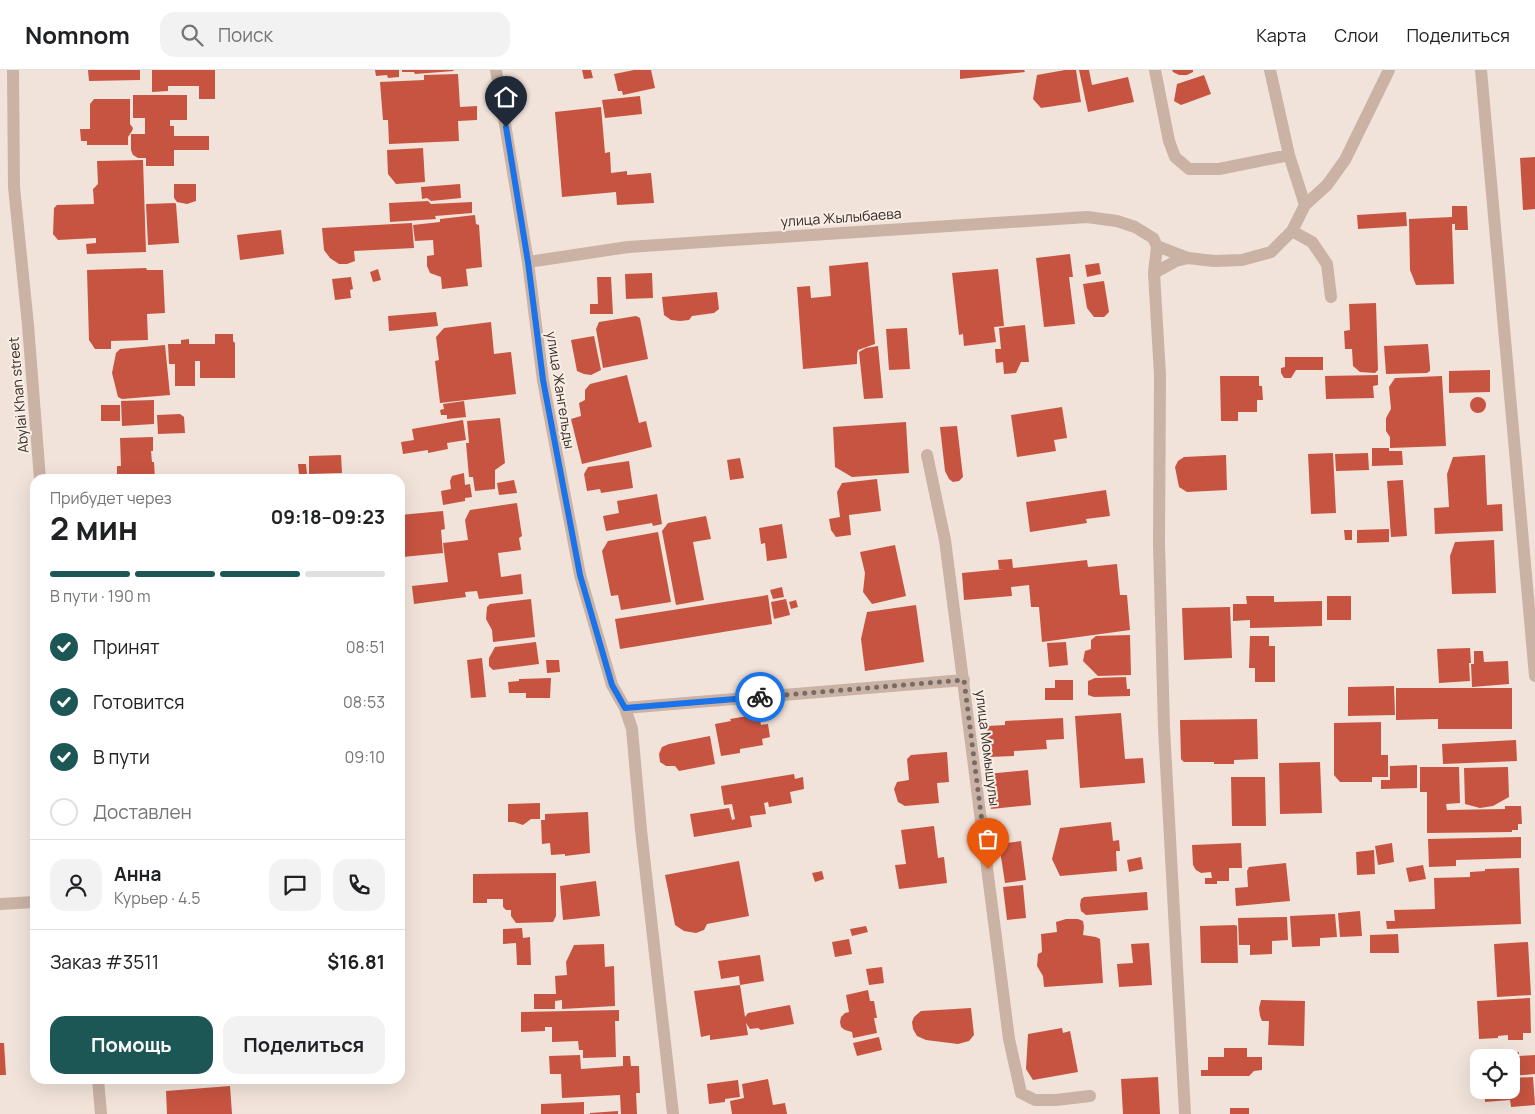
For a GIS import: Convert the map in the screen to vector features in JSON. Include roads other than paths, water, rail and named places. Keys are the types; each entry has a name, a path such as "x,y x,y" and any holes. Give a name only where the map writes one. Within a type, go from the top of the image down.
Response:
{"street":[{"name":"Abylai Khan street","path":"12,70 14,187 28,325 40,474"},
{"name":"улица Жангельды","path":"496,70 528,262 543,380 580,575 612,685 625,708 632,729 641,830 673,1114"},
{"path":"1155,70 1169,141 1175,158 1189,169 1219,169 1289,154"},
{"path":"1270,70 1289,154 1305,205"},
{"path":"1154,273 1188,258 1214,261 1242,260 1271,252 1292,231 1305,205 1327,185 1345,160 1389,70"},
{"path":"1482,70 1535,676"},
{"name":"улица Жылыбаева","path":"528,262 628,247 1087,217 1135,227 1155,242 1188,258"},
{"path":"1292,231 1312,242 1327,264 1331,297"},
{"path":"1155,242 1154,273 1160,375 1159,544 1164,728 1185,1114"},
{"name":"улица Момышулы","path":"927,455 944,540 964,680 1009,1039 1021,1093 1035,1100 1056,1100 1090,1096"},
{"path":"625,708 964,680"},
{"path":"0,904 30,902"},
{"path":"98,1084 100,1114"}]}
